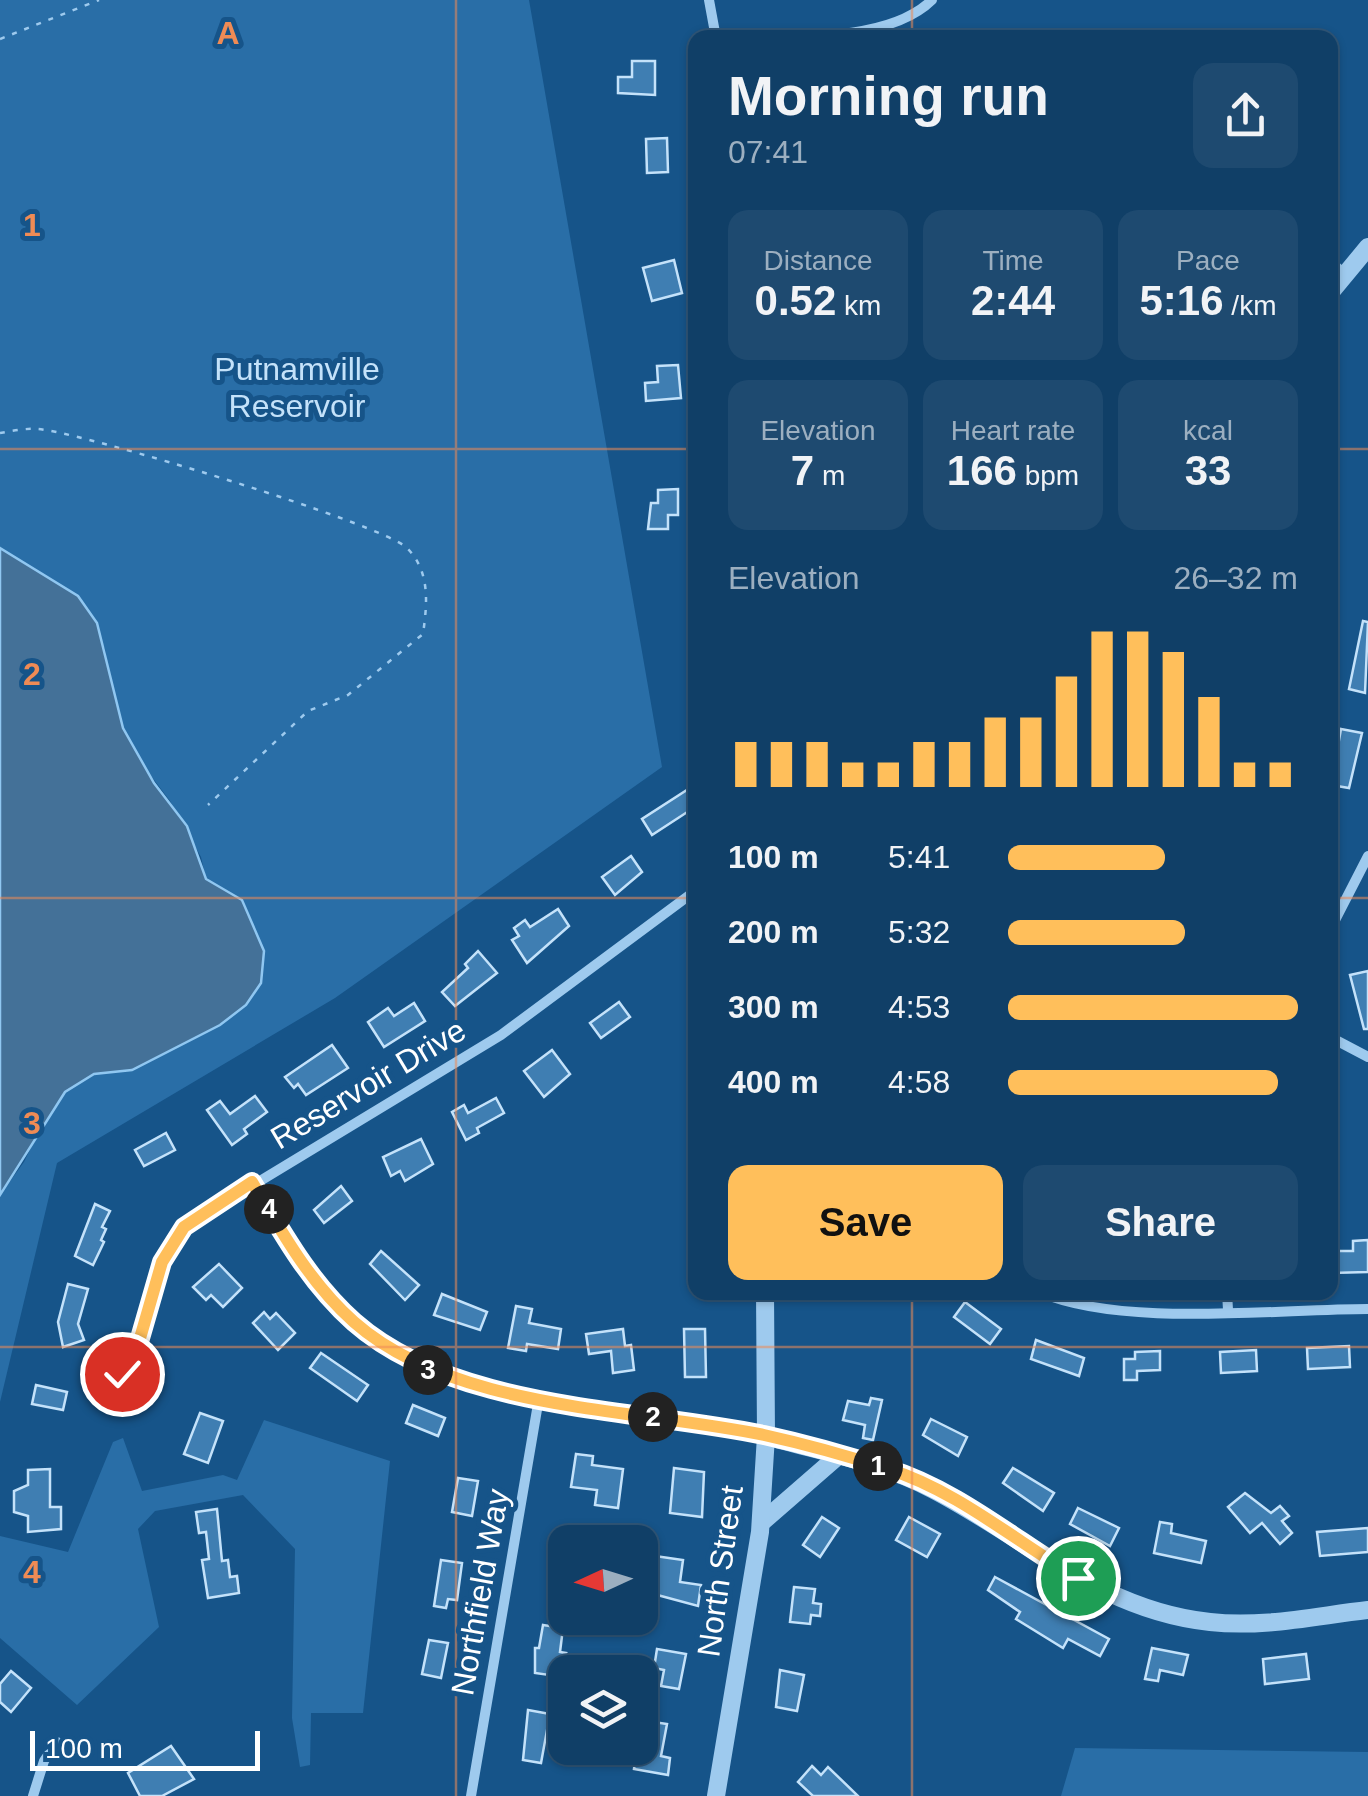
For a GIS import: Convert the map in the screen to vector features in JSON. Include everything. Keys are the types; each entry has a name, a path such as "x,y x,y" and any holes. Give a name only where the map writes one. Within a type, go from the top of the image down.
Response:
{"street":[{"path":"709,0 715,30"},
{"path":"869,30 917,14 932,0"},
{"path":"1338,283 1368,247"},
{"path":"1338,268 1345,275"},
{"path":"1338,914 1368,856"},
{"name":"Reservoir Drive","path":"132,1366 162,1262 184,1227 252,1182 501,1035 688,896"},
{"path":"1338,1041 1368,1057"},
{"path":"252,1182 324,1293 386,1346 420,1367 460,1381 539,1398 766,1436 892,1470 932,1488 1078,1578 1140,1608 1210,1622 1252,1624 1368,1610"},
{"name":"North Street","path":"718,1795 760,1522 766,1436 765,1300"},
{"path":"1070,1300 1097,1307 1368,1309"},
{"path":"1227,1300 1228,1310"},
{"name":"Northfield Way","path":"471,1796 539,1398"},
{"path":"760,1522 838,1456"},
{"path":"33,1796 44,1762 56,1742"}],"path":[{"path":"0,39 99,0"},
{"path":"0,433 37,428 127,450 355,523 407,548 429,591 424,634 348,696 308,712 208,805"}],"green space":[{"name":"Putnamville Reservoir","path":"0,0 529,0 662,767 335,998 57,1163 0,1402 0,1195 24,1162 49,1110 65,1092 94,1074 132,1070 220,1025 246,1005 264,951 243,900 206,879 201,857 170,801 136,756 110,687 105,649 78,596 0,548"},
{"path":"264,1420 390,1461 363,1713 311,1713 310,1765 300,1767 292,1718 295,1549 243,1495 155,1511 138,1529 159,1627 77,1705 0,1638 0,1536 68,1552 113,1442 123,1438 142,1491 223,1475 237,1480"},
{"path":"1075,1748 1368,1752 1368,1796 1061,1796"}],"shaded area":[{"path":"0,548 78,596 97,623 123,728 154,783 187,826 206,879 242,900 264,951 261,983 246,1005 220,1025 132,1070 94,1074 65,1092 0,1195"}],"building":[{"path":"632,61 655,61 655,95 618,93 618,77 632,77"},
{"path":"667,138 668,172 647,173 646,139"},
{"path":"674,260 682,293 652,301 643,268"},
{"path":"678,365 681,398 646,401 645,383 658,382 657,366"},
{"path":"678,489 678,515 668,515 668,529 648,529 651,503 658,503 658,490"},
{"path":"1363,621 1368,622 1365,693 1349,689"},
{"path":"1341,729 1362,733 1349,788 1338,786"},
{"path":"688,789 688,812 652,835 642,819"},
{"path":"631,856 642,872 615,895 602,877"},
{"path":"558,909 569,926 527,963 512,940 519,936 514,928 525,920 530,927"},
{"path":"478,951 497,973 455,1006 442,992 468,968 465,964"},
{"path":"1368,971 1368,1029 1364,1029 1350,975"},
{"path":"619,1002 630,1017 601,1038 590,1023"},
{"path":"414,1003 425,1021 384,1047 368,1022 388,1008 394,1016"},
{"path":"332,1045 348,1068 306,1095 298,1084 294,1088 285,1077"},
{"path":"552,1050 570,1074 544,1097 524,1071"},
{"path":"255,1096 267,1112 244,1129 247,1134 232,1145 207,1110 220,1101 230,1114"},
{"path":"496,1098 504,1113 477,1128 479,1133 466,1140 452,1112 464,1105 468,1113"},
{"path":"166,1133 175,1150 144,1166 135,1150"},
{"path":"421,1139 433,1164 405,1181 400,1171 391,1176 383,1157"},
{"path":"341,1186 352,1201 324,1223 314,1210"},
{"path":"95,1204 110,1211 102,1227 106,1229 101,1240 104,1242 93,1265 75,1256"},
{"path":"1368,1240 1368,1272 1338,1273 1338,1251 1353,1251 1353,1241"},
{"path":"381,1251 419,1285 405,1300 370,1264"},
{"path":"219,1264 242,1288 223,1307 211,1295 206,1300 193,1287"},
{"path":"68,1284 88,1289 78,1324 84,1340 63,1347 58,1322"},
{"path":"442,1294 487,1312 480,1330 434,1315"},
{"path":"965,1302 1001,1329 990,1344 954,1317"},
{"path":"516,1306 532,1309 529,1323 561,1329 558,1349 527,1344 526,1351 508,1348"},
{"path":"264,1312 270,1319 276,1313 295,1333 278,1350 253,1323"},
{"path":"623,1329 625,1346 631,1345 634,1370 613,1373 611,1351 589,1354 586,1334"},
{"path":"684,1329 705,1329 706,1377 685,1377"},
{"path":"1036,1340 1084,1358 1079,1376 1031,1359"},
{"path":"1349,1346 1350,1367 1308,1369 1307,1348"},
{"path":"1256,1350 1257,1371 1221,1373 1220,1352"},
{"path":"1160,1351 1160,1370 1137,1371 1137,1380 1124,1380 1124,1359 1135,1359 1135,1352"},
{"path":"321,1353 368,1385 357,1401 310,1368"},
{"path":"36,1385 67,1392 63,1410 32,1404"},
{"path":"871,1398 882,1400 873,1440 863,1438 865,1425 843,1420 848,1401 869,1405"},
{"path":"413,1405 445,1418 438,1436 406,1423"},
{"path":"200,1413 223,1421 208,1463 184,1454"},
{"path":"931,1419 967,1437 958,1456 923,1435"},
{"path":"576,1454 593,1456 592,1465 623,1469 618,1508 595,1505 597,1490 571,1487"},
{"path":"674,1468 704,1472 702,1517 670,1513"},
{"path":"1013,1468 1054,1493 1043,1511 1003,1483"},
{"path":"50,1469 50,1507 61,1507 61,1529 28,1532 28,1516 14,1512 14,1491 28,1485 28,1470"},
{"path":"458,1478 478,1481 472,1516 452,1512"},
{"path":"1245,1493 1271,1513 1280,1506 1289,1516 1282,1521 1292,1533 1280,1544 1262,1523 1250,1533 1228,1507"},
{"path":"1078,1508 1119,1528 1110,1546 1070,1524"},
{"path":"217,1509 222,1561 228,1560 230,1577 237,1576 239,1593 208,1598 202,1560 209,1559 206,1532 199,1533 196,1512"},
{"path":"822,1517 839,1528 820,1557 803,1545"},
{"path":"909,1517 940,1534 927,1557 896,1540"},
{"path":"1160,1522 1172,1524 1171,1533 1206,1541 1201,1563 1154,1553"},
{"path":"1368,1528 1368,1552 1320,1556 1317,1532"},
{"path":"658,1556 683,1560 680,1582 701,1585 698,1606 658,1595"},
{"path":"441,1560 462,1563 457,1600 448,1599 446,1608 434,1606"},
{"path":"995,1577 1109,1639 1100,1656 1068,1639 1063,1648 1016,1619 1020,1612 988,1590"},
{"path":"794,1587 815,1589 813,1603 821,1604 820,1616 811,1615 810,1624 790,1622"},
{"path":"543,1625 548,1626 548,1635 562,1635 560,1652 566,1653 548,1655 548,1675 535,1673 535,1648 539,1648"},
{"path":"429,1640 448,1643 441,1678 422,1674"},
{"path":"1152,1648 1188,1655 1183,1675 1160,1670 1158,1681 1145,1679"},
{"path":"657,1649 686,1654 679,1689 661,1686 664,1670 658,1669"},
{"path":"1306,1654 1309,1679 1265,1684 1263,1659"},
{"path":"780,1670 804,1675 797,1711 776,1707"},
{"path":"11,1671 31,1688 11,1712 0,1702 0,1684"},
{"path":"528,1710 548,1714 541,1763 523,1760"},
{"path":"658,1723 667,1724 661,1756 670,1758 668,1775 634,1769 635,1765 658,1765"},
{"path":"171,1746 194,1779 162,1796 140,1796 128,1773"},
{"path":"812,1766 821,1775 828,1767 858,1796 813,1796 798,1782"}],"route":[{"path":"122,1374 132,1366 144,1312 162,1262 184,1227 252,1182 324,1293 356,1323 420,1367 460,1381 528,1396 766,1436 892,1470 932,1488 1078,1578"}]}
